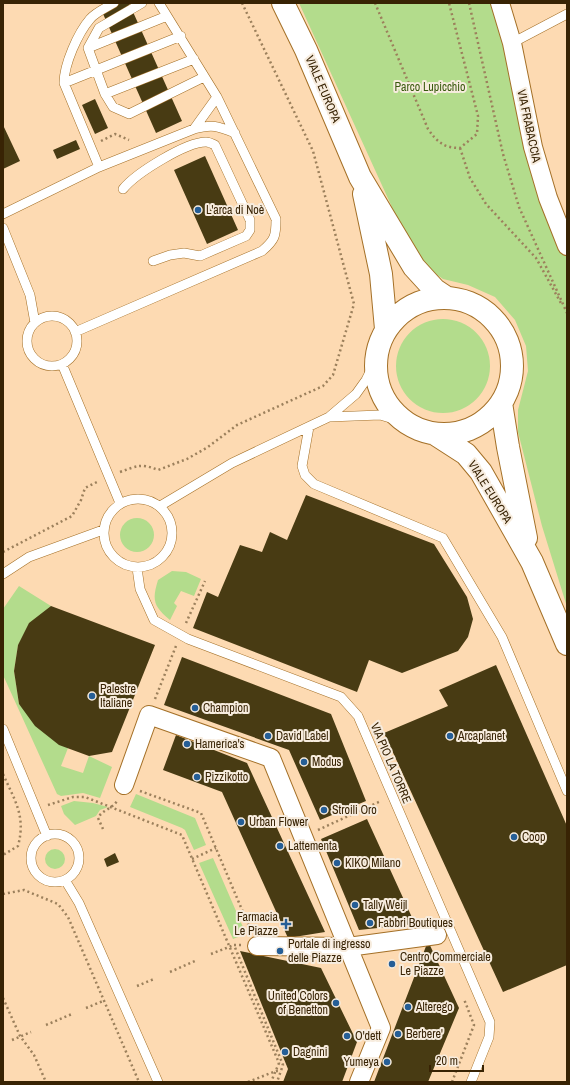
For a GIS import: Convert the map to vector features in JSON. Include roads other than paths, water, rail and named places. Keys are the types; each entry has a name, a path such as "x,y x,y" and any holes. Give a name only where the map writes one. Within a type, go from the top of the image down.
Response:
{"street":[{"name":"VIALE EUROPA","path":"283,3 306,50 360,177 414,267 431,286 447,298"},
{"name":"VIA FRABACCIA","path":"500,3 512,43 533,147 548,198 567,246"},
{"name":"VIALE EUROPA","path":"360,177 381,274 386,329"},
{"path":"447,298 473,304 487,313 502,329 510,350 512,374 508,390 501,404 488,418 471,429 457,433 435,434 422,431 407,423 393,412 381,393 377,379 376,360 386,329 397,317 406,310 427,300 447,298"},
{"name":"VIALE EUROPA","path":"501,404 509,454 532,562"},
{"name":"VIALE EUROPA","path":"435,434 466,454 473,461 491,489 532,562 567,644"},
{"path":"124,785 149,715 271,758 381,1028 359,1082"},
{"path":"256,946 348,947 437,934"}],"lane":[{"path":"99,167 64,83 66,64 83,30 91,18 114,3"},
{"path":"142,3 99,28 88,48 105,94 113,107 129,114 204,77"},
{"path":"75,332 262,251 272,242 276,232 276,219 217,96 204,77 181,36 159,3"},
{"path":"512,43 567,14"},
{"path":"88,48 167,16"},
{"path":"64,83 96,72 181,36"},
{"path":"105,94 194,59"},
{"path":"194,128 217,96"},
{"path":"3,214 99,167 194,128 209,125 235,133"},
{"path":"123,189 131,179 151,166 192,146 206,142 215,145 250,220 250,230 246,236 200,256 184,253 170,255 153,261"},
{"path":"3,228 30,295 35,323"},
{"path":"47,317 61,318 67,321 75,332 76,340 73,354 62,364 48,366 42,364 31,355 27,342 28,335 35,323 47,317"},
{"path":"160,506 232,463 330,417 356,394 366,380 376,360"},
{"path":"62,364 120,504"},
{"path":"330,417 380,415 407,423"},
{"path":"309,426 302,466 305,475 314,484 443,538 502,637 567,791"},
{"path":"140,498 151,501 160,506 167,514 171,523 171,543 167,552 148,566 137,568 116,560 108,551 104,541 103,530 109,515 120,504 130,499 140,498"},
{"path":"3,574 29,557 103,530"},
{"name":"VIA PIO LA TORRE","path":"137,568 140,589 154,620 181,635 341,697 358,716 490,1022 490,1037 471,1082"},
{"path":"3,729 47,836"},
{"path":"54,834 63,835 76,845 79,852 80,859 75,872 65,880 51,882 39,875 34,870 32,863 33,850 36,844 47,836 54,834"},
{"path":"65,880 79,903 158,1082"}],"place":[{"name":"L'arca di Noè","path":"198,210"},
{"name":"Palestre Italiane","path":"92,696"},
{"name":"Champion","path":"195,708"},
{"name":"David Label","path":"268,736"},
{"name":"Arcaplanet","path":"450,736"},
{"name":"Hamerica's","path":"187,744"},
{"name":"Modus","path":"304,762"},
{"name":"Pizzikotto","path":"197,777"},
{"name":"Stroili Oro","path":"324,810"},
{"name":"Urban Flower","path":"241,822"},
{"name":"Coop","path":"514,837"},
{"name":"Lattementa","path":"280,846"},
{"name":"KIKO Milano","path":"337,863"},
{"name":"Tally Weijl","path":"355,905"},
{"name":"Fabbri Boutiques","path":"370,923"},
{"name":"Farmacia Le Piazze","path":"286,924"},
{"name":"Portale di ingresso delle Piazze","path":"280,951"},
{"name":"Centro Commerciale Le Piazze","path":"392,964"},
{"name":"United Colors of Benetton","path":"336,1003"},
{"name":"Alterego","path":"408,1007"},
{"name":"Berbere'","path":"398,1034"},
{"name":"O'dett","path":"347,1036"},
{"name":"Dagnini","path":"285,1052"},
{"name":"Yumeya","path":"387,1062"}],"park label":[{"name":"Parco Lupicchio","path":"430,87"}]}
